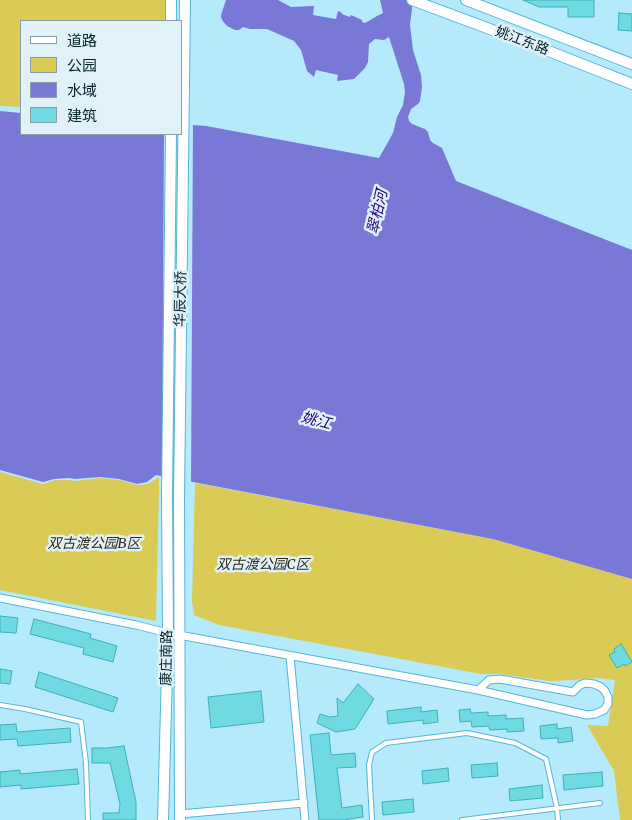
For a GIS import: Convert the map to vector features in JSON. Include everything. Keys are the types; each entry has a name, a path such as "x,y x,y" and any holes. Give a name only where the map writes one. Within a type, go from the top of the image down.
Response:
{"main road":[{"path":"171,0 171,20"},
{"name":"华辰大桥","path":"179,498 185,0"},
{"name":"姚江东路","path":"412,0 632,84"},
{"name":"姚江东路","path":"466,0 481,3 632,64"},
{"name":"华辰大桥","path":"167,495 172,135"},
{"name":"康庄南路","path":"163,820 168,633 167,495"},
{"name":"康庄南路","path":"179,498 180,817"}],"street":[{"path":"0,598 168,633 478,690 587,715 596,714 604,710 608,704 608,697 601,687 585,683 573,692 500,679 489,680 478,690"},
{"path":"290,656 305,820"},
{"path":"180,817 304,803"}],"lane":[{"path":"0,705 81,722 86,763 88,820"},
{"path":"372,820 370,765 372,752 386,742 467,734 515,743 546,759 558,820"},
{"path":"462,820 600,803"}],"green space":[{"path":"0,0 165,0 165,20 20,20 20,107 0,106"},
{"name":"双古渡公园B区","path":"0,472 43,484 55,480 75,481 100,478 120,480 137,485 148,484 159,477 156,621 0,590"},
{"name":"双古渡公园C区","path":"195,483 493,539 632,579 632,820 620,820 614,771 587,725 608,726 615,680 597,678 550,681 500,674 481,674 219,625 194,615 192,601"}],"water":[{"path":"226,0 278,0 291,7 314,6 313,15 336,19 338,11 350,17 351,15 365,23 383,13 380,0 412,0 410,25 413,50 421,75 422,87 420,101 411,109 408,117 412,124 425,129 430,140 442,148 456,181 632,250 632,579 493,539 156,475 147,482 137,484 119,479 100,477 54,479 43,482 0,470 0,111 20,113 20,135 182,135 182,124 206,126 379,158 393,133 397,117 403,105 405,92 389,37 384,40 375,39 369,44 368,62 354,79 337,81 338,75 316,70 314,77 307,71 301,50 294,41 267,29 243,27 235,30 227,26 221,16"}],"pier":[{"path":"182,122 193,123 191,484 162,479 164,135 182,135"}],"building":[{"path":"523,0 594,0 594,17 568,17 568,7 539,7"},
{"path":"619,13 632,14 632,31 618,30"},
{"path":"0,616 18,618 16,633 0,632"},
{"path":"34,619 91,634 90,638 117,646 113,662 83,654 84,648 30,634"},
{"path":"621,644 632,662 617,668 609,655 615,652 614,649"},
{"path":"0,669 12,671 10,684 0,683"},
{"path":"39,672 118,698 113,712 35,687"},
{"path":"358,684 374,699 355,729 336,732 317,723 320,714 330,717 338,716 337,698 343,703"},
{"path":"261,691 264,722 211,728 208,697"},
{"path":"421,707 421,712 437,710 438,722 423,724 423,720 388,724 387,711"},
{"path":"470,709 471,713 488,712 488,716 506,715 506,719 523,718 524,731 490,730 489,726 472,727 471,721 460,722 459,710"},
{"path":"16,724 17,732 70,728 71,742 18,746 17,739 0,740 0,725"},
{"path":"557,724 557,729 571,727 573,741 558,743 558,738 541,739 540,726"},
{"path":"329,733 331,755 355,753 356,767 337,768 342,808 362,805 363,817 343,820 319,820 310,735"},
{"path":"124,746 136,802 136,820 103,820 103,813 119,813 120,804 110,763 92,763 92,748"},
{"path":"497,763 498,776 472,778 471,765"},
{"path":"448,768 449,781 423,784 422,771"},
{"path":"77,769 79,784 21,789 21,785 0,787 0,772 20,770 20,774"},
{"path":"602,772 603,786 564,790 563,775"},
{"path":"542,785 543,798 510,801 509,789"},
{"path":"413,799 414,812 383,815 382,802"}],"water label":[{"name":"翠柏河","path":"378,212"},
{"name":"姚江","path":"316,421"}]}
